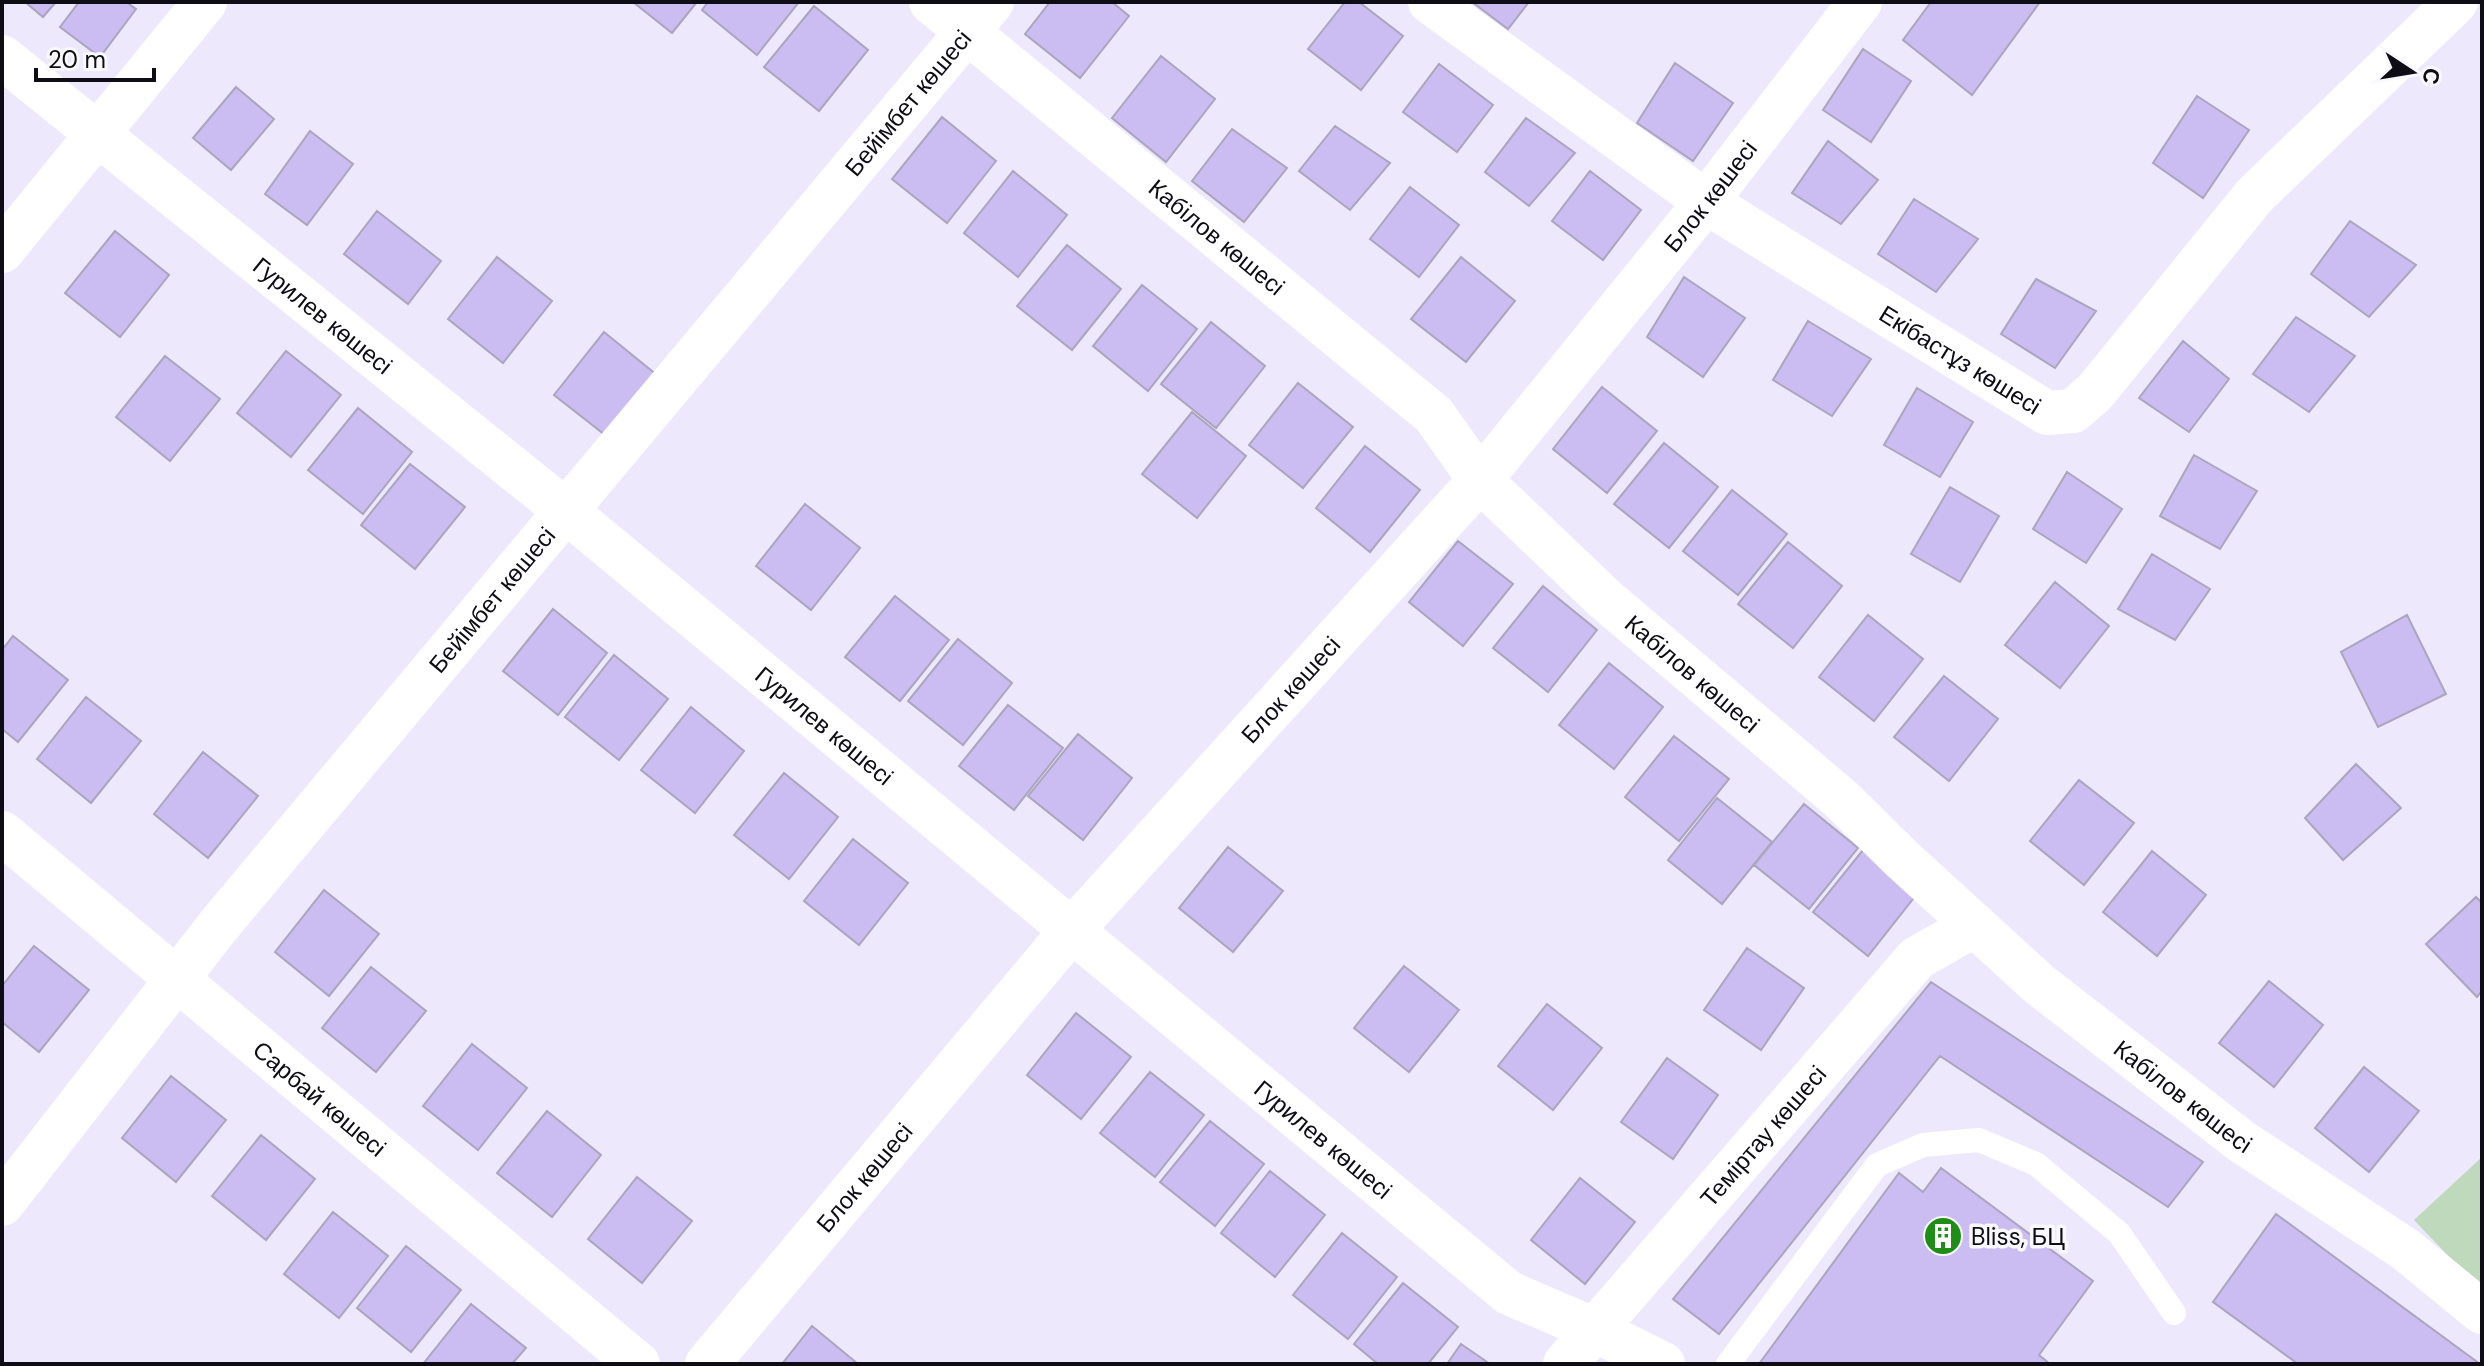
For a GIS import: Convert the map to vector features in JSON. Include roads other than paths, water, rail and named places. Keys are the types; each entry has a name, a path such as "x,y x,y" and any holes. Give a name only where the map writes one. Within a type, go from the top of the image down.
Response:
{"street":[{"path":"2,251 205,2"},
{"name":"Кабілов көшесі","path":"931,2 980,17 1434,415 1480,480 1606,600 1841,799 2039,984 2241,1141 2405,1249 2482,1312"},
{"name":"Екібастұз көшесі","path":"1430,2 1706,202 2047,413 2073,411 2095,392 2255,195 2456,2"},
{"name":"Блок көшесі","path":"707,1364 1072,930 1480,480 1706,202 1860,2"},
{"name":"Бейімбет көшесі","path":"2,1204 219,925 980,17"},
{"name":"Гурилев көшесі","path":"2,57 566,511 1509,1293 1593,1329 1663,1364"},
{"name":"Сарбай көшесі","path":"2,833 638,1364"},
{"name":"Теміртау көшесі","path":"1565,1364 1917,958 1975,925"}],"lane":[{"path":"1728,1364 1877,1165 1923,1145 1979,1140 2036,1164 2119,1233 2174,1313"}],"place":[{"name":"Bliss, БЦ","path":"1943,1236"}]}
